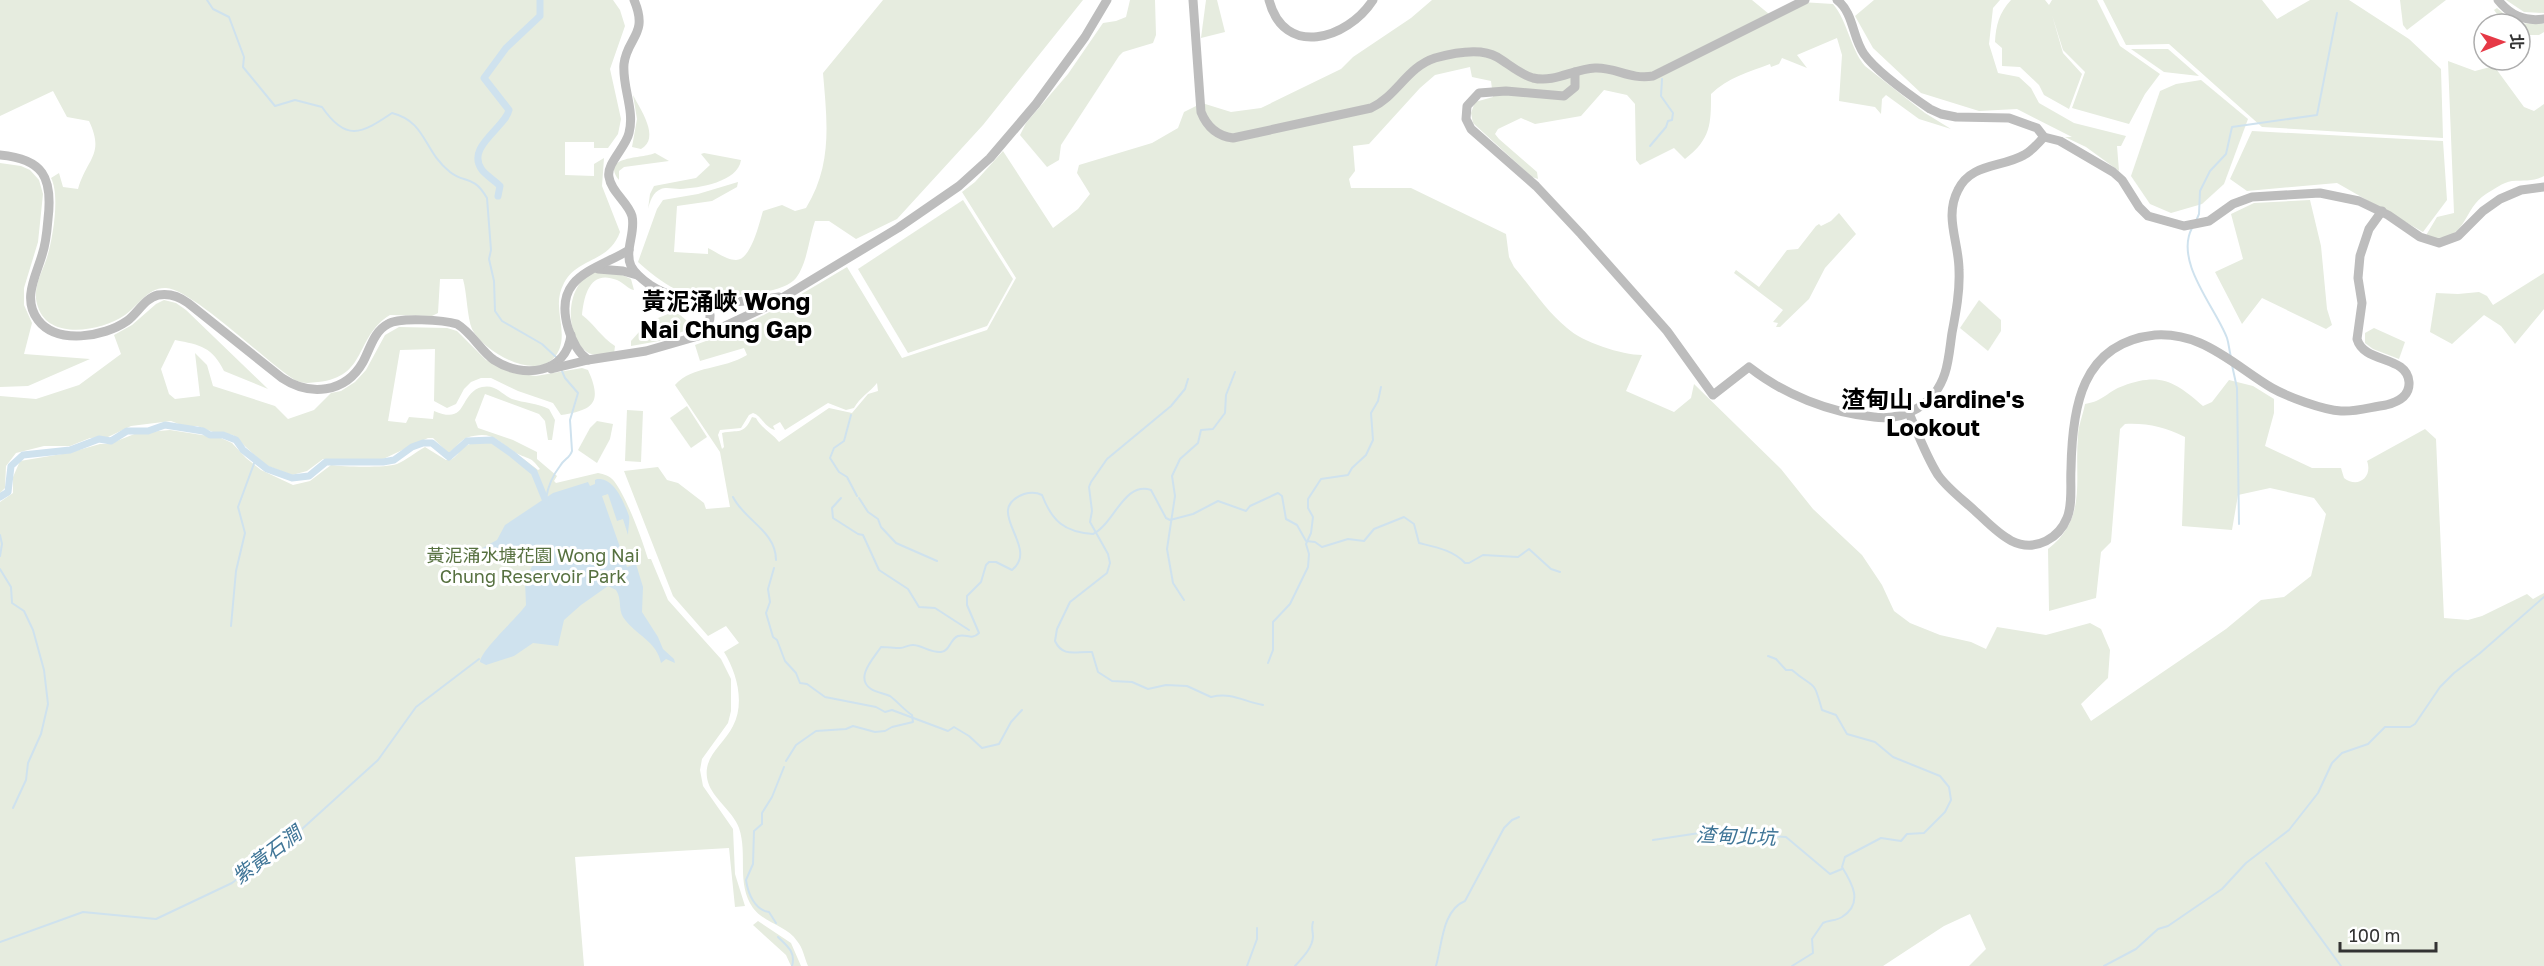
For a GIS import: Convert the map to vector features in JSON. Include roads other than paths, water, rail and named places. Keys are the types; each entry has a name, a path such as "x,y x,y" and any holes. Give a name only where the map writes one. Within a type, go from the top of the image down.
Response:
{"main road":[{"path":"627,268 633,233 632,214 611,184 609,172 630,130 624,69 626,57 639,28 639,15 634,0"},
{"path":"0,156 23,159 35,164 49,185 50,203 45,243 30,294 35,316 52,331 73,335 111,329 128,320 152,298 165,295 178,297 188,303 282,378 307,390 327,389 351,377 360,366 379,330 388,323 397,321 457,324 498,362 516,369 543,370 560,364 646,351 712,332 772,304 912,219 958,186 982,165 1036,104 1085,37 1107,0"},
{"path":"1193,0 1201,112 1210,128 1227,137 1242,137 1365,110 1390,96 1420,65 1448,55 1469,52 1488,53 1522,74 1540,79 1601,68 1630,77 1653,76 1805,0"},
{"path":"1269,0 1273,13 1284,28 1301,36 1315,37 1332,34 1348,25 1373,0"},
{"path":"1837,0 1848,12 1857,42 1868,59 1930,109 1947,116 1999,117 2018,120 2037,128 2044,137 2060,141 2113,172 2122,180 2141,211 2148,216 2180,225 2194,225 2209,221 2239,201 2259,196 2312,193 2338,195 2359,201 2382,211 2427,241 2445,242 2458,236 2483,211 2500,199 2521,190 2544,187"},
{"path":"2498,0 2514,15 2532,20 2544,19"},
{"path":"1575,72 1575,87 1564,96 1506,91 1479,93 1467,106 1467,123 1476,135 1536,186 1581,234 1667,331 1713,394 1749,367 1791,392 1838,412 1881,418 1899,417 1909,413 1931,397 1946,368 1959,284 1959,263 1952,219 1957,190 1972,173 2025,155 2044,137"},
{"path":"1909,413 1935,469 1946,483 2006,538 2020,545 2034,545 2055,536 2067,518 2070,508 2073,416 2081,390 2098,364 2128,342 2163,335 2194,340 2278,391 2341,411 2390,404 2404,397 2409,383 2404,370 2397,364 2367,353 2358,344 2357,333 2362,303 2358,278 2360,256 2366,236 2382,211"},
{"path":"588,360 577,350 571,335 565,312 568,290 580,275 629,250"},
{"path":"595,269 627,268 674,297 703,302 782,297"},
{"path":"696,335 711,320 710,312 703,302"},
{"path":"560,364 567,351 571,335"}],"water":[{"path":"597,479 603,479 613,486 624,504 629,518 628,535 623,519 617,521 608,494 602,496 627,567 636,564 643,587 642,612 663,649 674,659 675,663 666,659 661,663 655,649 623,617 618,593 608,586 564,620 558,646 533,643 514,656 486,665 480,662 486,650 526,605 525,581 534,562 530,555 525,553 475,565 472,561 479,550 497,540 505,525 553,493 588,482 590,486 595,484"}],"waterway":[{"path":"207,0 213,9 229,17 244,57 243,67 275,106 295,100 322,107 339,126 354,131 363,130 392,113 403,117 419,130 441,164 455,176 473,182 482,190 487,198 491,250 489,259 494,281 495,311 502,321 542,344 556,357"},
{"path":"498,196 500,186 482,170 478,162 478,153 509,110 484,78 506,48 540,16 540,0"},
{"path":"2196,221 2199,214 2200,191 2210,171 2226,154 2232,127 2317,115 2337,13"},
{"path":"1650,146 1666,127 1668,121 1672,120 1673,113 1661,96 1662,79"},
{"path":"2192,228 2188,241 2188,255 2192,270 2222,326 2231,357"},
{"path":"2232,365 2237,388 2239,524"},
{"path":"546,498 555,473 572,451 570,420 578,393 562,371"},
{"path":"1184,600 1173,583 1167,549 1175,496 1172,476 1180,459 1198,443 1201,430 1213,429 1225,413 1226,395 1235,372"},
{"path":"1188,379 1185,389 1171,406 1107,459 1091,482 1089,487 1092,511 1090,522 1108,554 1110,563 1107,573 1070,602 1057,629 1055,641 1066,652 1092,652 1098,672 1112,681 1132,682 1148,689 1166,685 1187,686 1211,697 1231,696 1263,705"},
{"path":"1268,663 1273,650 1273,622 1290,604 1308,567 1309,554 1306,544 1311,533 1313,517 1308,508 1308,499 1321,479 1348,475 1366,455 1373,440 1371,413 1378,401 1381,387"},
{"path":"851,415 844,441 834,448 830,458 839,472 847,477 857,496"},
{"path":"0,497 8,492 11,466 23,455 70,450 99,439 111,441 127,431 148,431 165,425 203,431 210,435 223,435 236,440 243,450 267,469 292,478 309,476 326,462 394,460 412,447 423,443 432,443 449,457 467,441 492,440 534,472 545,499"},
{"path":"231,626 236,571 245,533 238,507 256,458"},
{"path":"786,761 796,745 816,731 846,729 853,726 875,732 913,722 912,715 893,698 873,690 866,684 864,679 867,668 881,647 900,648 912,645 941,652 946,650 958,636 971,637 979,633 967,605 967,596 981,582 989,562 996,562 1012,570 1019,561 1020,551 1008,509 1012,501 1027,493 1042,495 1050,512 1060,524 1074,531 1093,534 1107,522 1126,497 1142,489 1151,490 1166,518 1170,520 1193,514 1218,501 1246,511 1250,506 1278,493 1282,496 1286,519 1297,525 1306,541 1315,542 1322,547 1348,539 1364,541 1374,529 1404,517 1414,524 1419,543 1449,552 1465,563 1483,555 1518,557 1529,549 1551,569 1560,572"},
{"path":"733,497 771,541 776,560"},
{"path":"841,498 832,508 833,518 863,535 879,570 908,589 919,607 935,608 969,630"},
{"path":"859,498 868,512 878,519 881,527 896,543 937,561"},
{"path":"0,535 2,544 0,556"},
{"path":"774,568 768,589 770,602 766,613 773,637 777,640 785,661 796,673 800,683 807,684 825,697 876,707 885,712 892,710 948,731 954,727 969,736 982,748 999,744 1011,722 1022,710"},
{"path":"0,569 11,587 12,603 24,611 33,630 44,670 48,704 41,734 28,763 26,780 13,808"},
{"path":"2104,966 2136,949 2158,929 2168,926 2222,889 2246,863 2289,830 2318,793 2332,763 2342,753 2368,744 2385,727 2410,727 2415,724 2440,687 2454,673 2544,597"},
{"path":"1768,656 1776,659 1786,670 1792,670 1812,685 1822,710 1836,715 1847,734 1875,742 1893,757 1940,776 1949,787 1951,800 1945,812 1924,833 1907,834 1901,841 1881,838 1845,857 1842,867 1854,893 1853,906 1842,917 1823,923 1812,939 1813,953 1792,966"},
{"name":"紫黃石澗","path":"0,942 83,912 156,919 232,883 302,829 378,760 416,707 479,659"},
{"path":"776,923 769,912 756,905 748,891 746,880 753,864 754,831 762,824 762,813 772,797 784,767"},
{"path":"1436,966 1447,920 1457,906 1465,901 1504,828 1519,817"},
{"name":"渣甸北坑","path":"1653,840 1706,832 1786,837 1830,874 1842,869"},
{"path":"2266,863 2341,966"},
{"path":"1295,966 1311,945 1313,922"},
{"path":"1247,966 1257,939 1257,928"},
{"path":"778,937 792,953 792,966"}],"district":[{"name":"黃泥涌峽 Wong Nai Chung Gap","path":"726,316"},
{"name":"渣甸山 Jardine's Lookout","path":"1933,414"}],"park label":[{"name":"黃泥涌水塘花園 Wong Nai Chung Reservoir Park","path":"533,566"}]}
